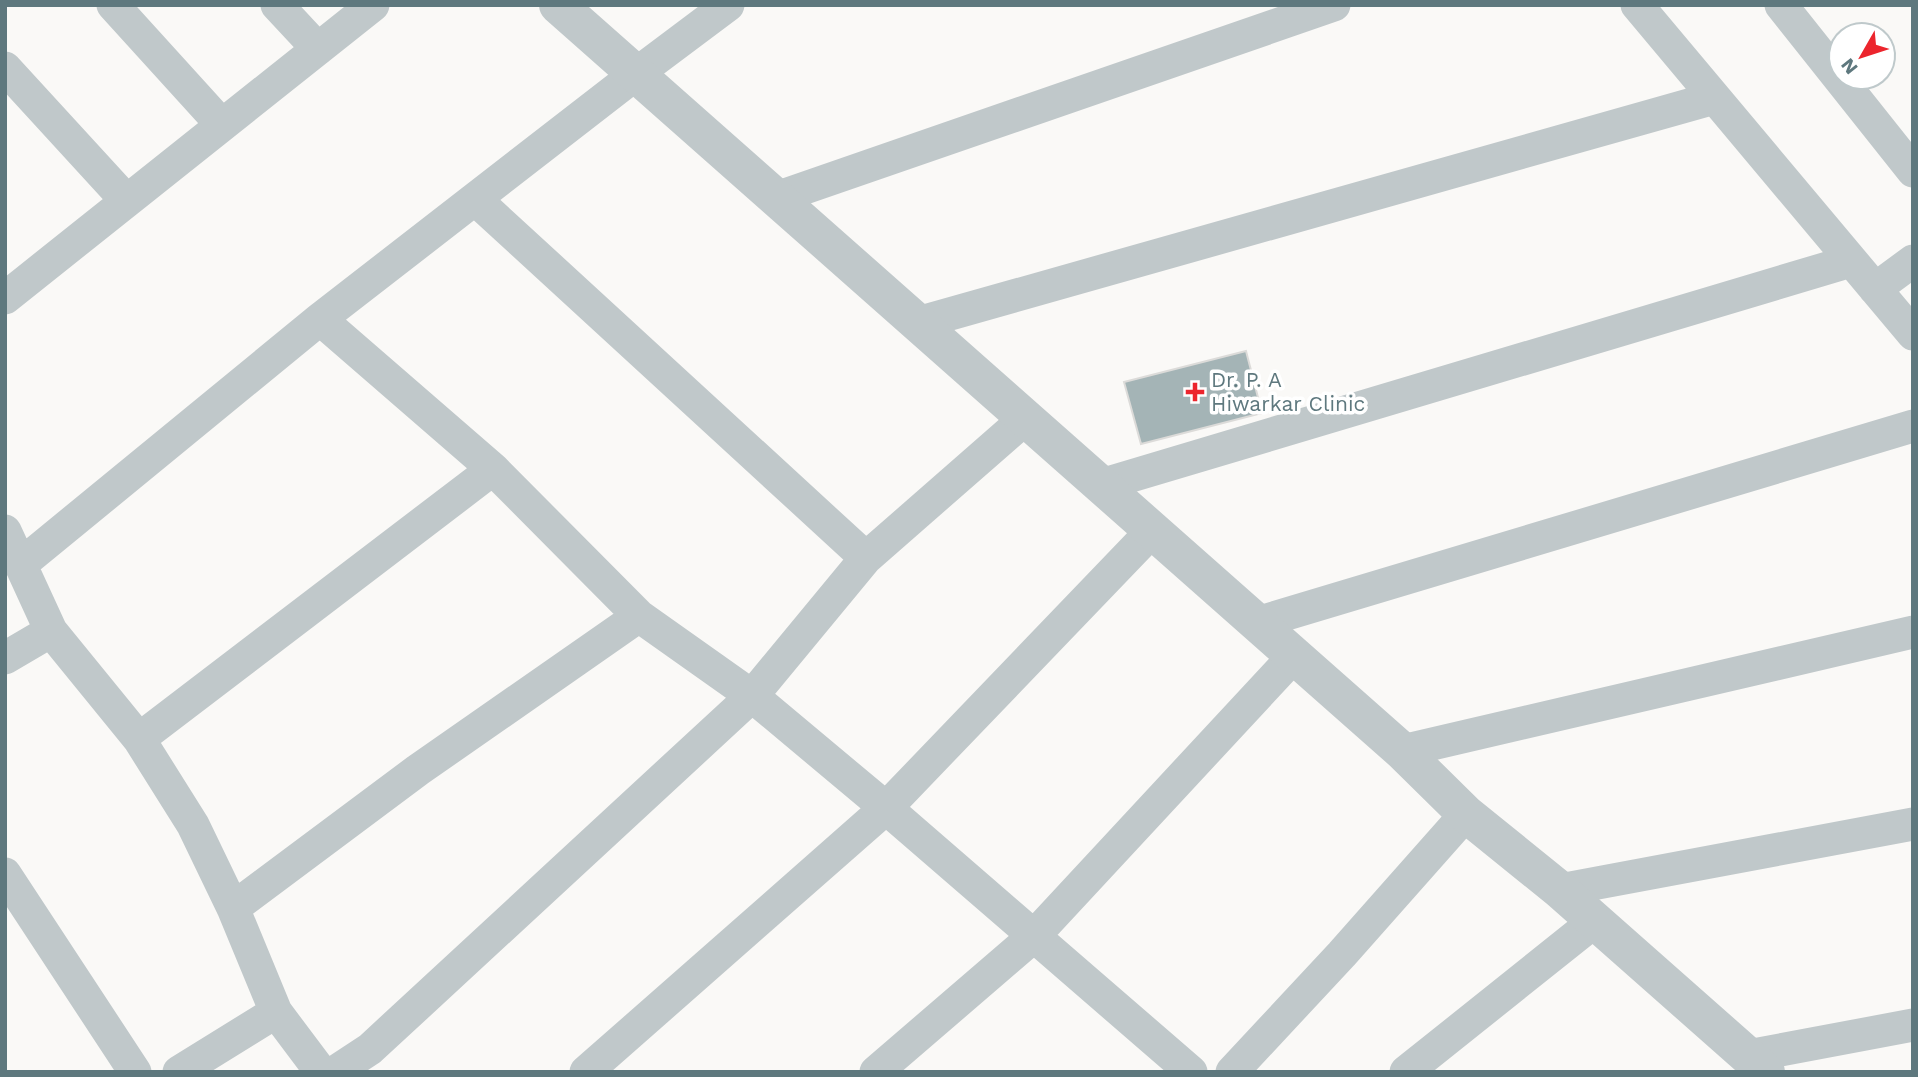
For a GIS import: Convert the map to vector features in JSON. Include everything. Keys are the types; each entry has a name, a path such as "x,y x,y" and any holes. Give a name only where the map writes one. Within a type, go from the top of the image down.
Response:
{"street":[{"path":"113,5 222,125"},
{"path":"277,5 318,49"},
{"path":"5,298 373,5"},
{"path":"558,5 1402,751 1466,814 1560,890 1756,1067 1913,1025"},
{"path":"20,565 320,319 728,5"},
{"path":"776,198 1334,5"},
{"path":"1637,5 1913,334"},
{"path":"1780,5 1913,171"},
{"path":"5,68 126,200"},
{"path":"918,323 1714,98"},
{"path":"475,199 866,558"},
{"path":"1101,485 1851,261"},
{"path":"1875,289 1913,261"},
{"path":"320,319 493,469 639,616 752,696 886,808 1191,1072"},
{"path":"335,1072 370,1049 752,696 866,558 1026,418"},
{"path":"1257,623 1913,426"},
{"path":"139,739 493,469"},
{"path":"586,1072 886,808 1153,530"},
{"path":"5,531 51,631 139,739 193,825 233,908 276,1012 321,1072"},
{"path":"233,908 418,770 639,616"},
{"path":"5,658 51,631"},
{"path":"1402,751 1913,632"},
{"path":"876,1072 1034,936 1294,656"},
{"path":"1232,1072 1342,954 1466,814"},
{"path":"1560,890 1913,824"},
{"path":"5,874 135,1072"},
{"path":"1406,1072 1595,921"},
{"path":"179,1072 276,1012"}],"building":[{"path":"1246,351 1262,413 1141,444 1124,382"}],"place":[{"name":"Dr. P. A Hiwarkar Clinic","path":"1195,392"}]}
